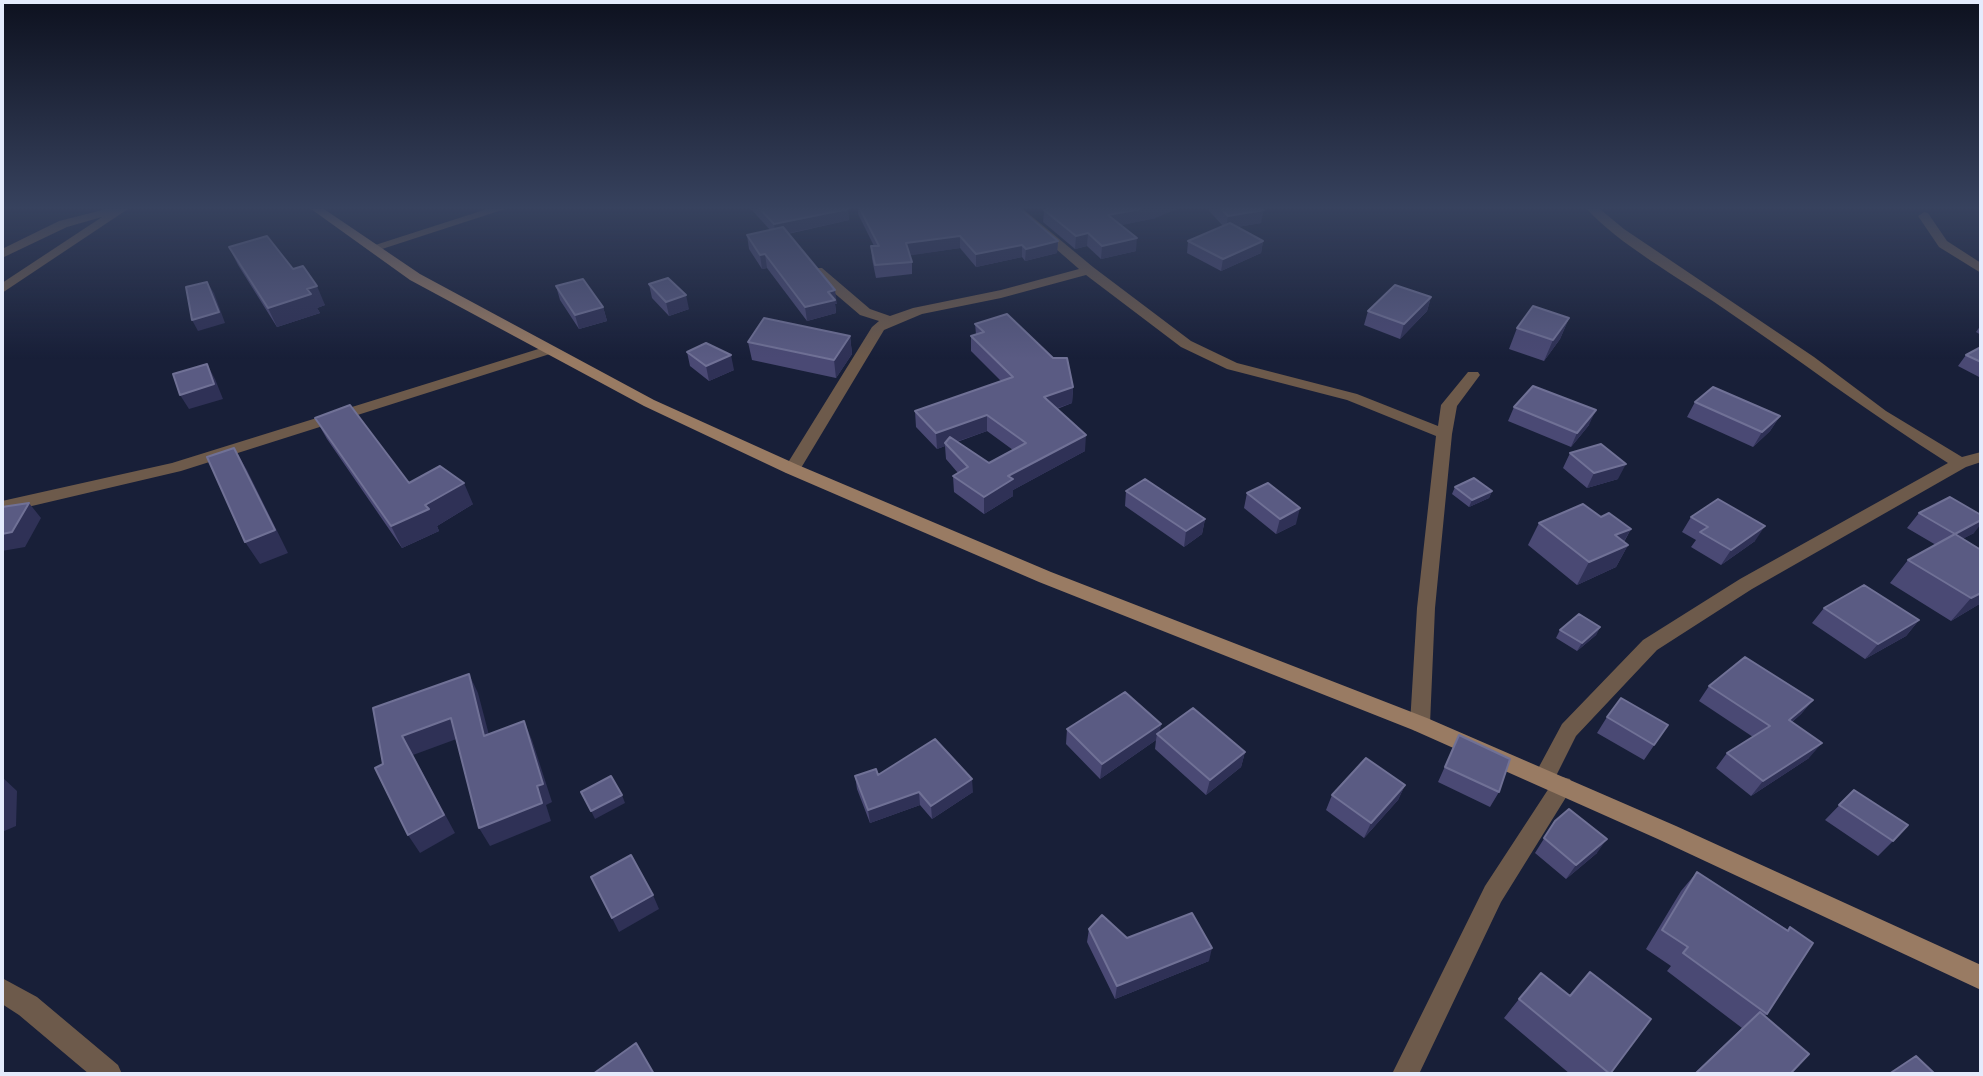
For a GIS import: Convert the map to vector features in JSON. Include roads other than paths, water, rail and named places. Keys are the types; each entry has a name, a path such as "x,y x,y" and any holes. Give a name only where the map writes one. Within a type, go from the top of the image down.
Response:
{"street":[{"path":"2,289 47,259"},
{"path":"391,259 415,277 649,403 792,469 1045,577 1420,724 1981,978"},
{"path":"1075,259 1186,344 1232,366 1352,397 1444,435"},
{"path":"1660,259 1748,317 1881,414 1961,463"},
{"path":"1966,259 1981,269"},
{"path":"807,260 825,281 864,312 889,320"},
{"path":"792,469 879,327 889,320 911,312 1034,287 1088,270"},
{"path":"2,507 174,467 548,350"},
{"path":"1420,724 1426,608 1444,435 1449,405 1473,375"},
{"path":"1405,1074 1493,894 1553,782 1569,730 1650,645 1746,584 1961,463 1981,457"},
{"path":"2,990 28,1006 109,1074"}]}
